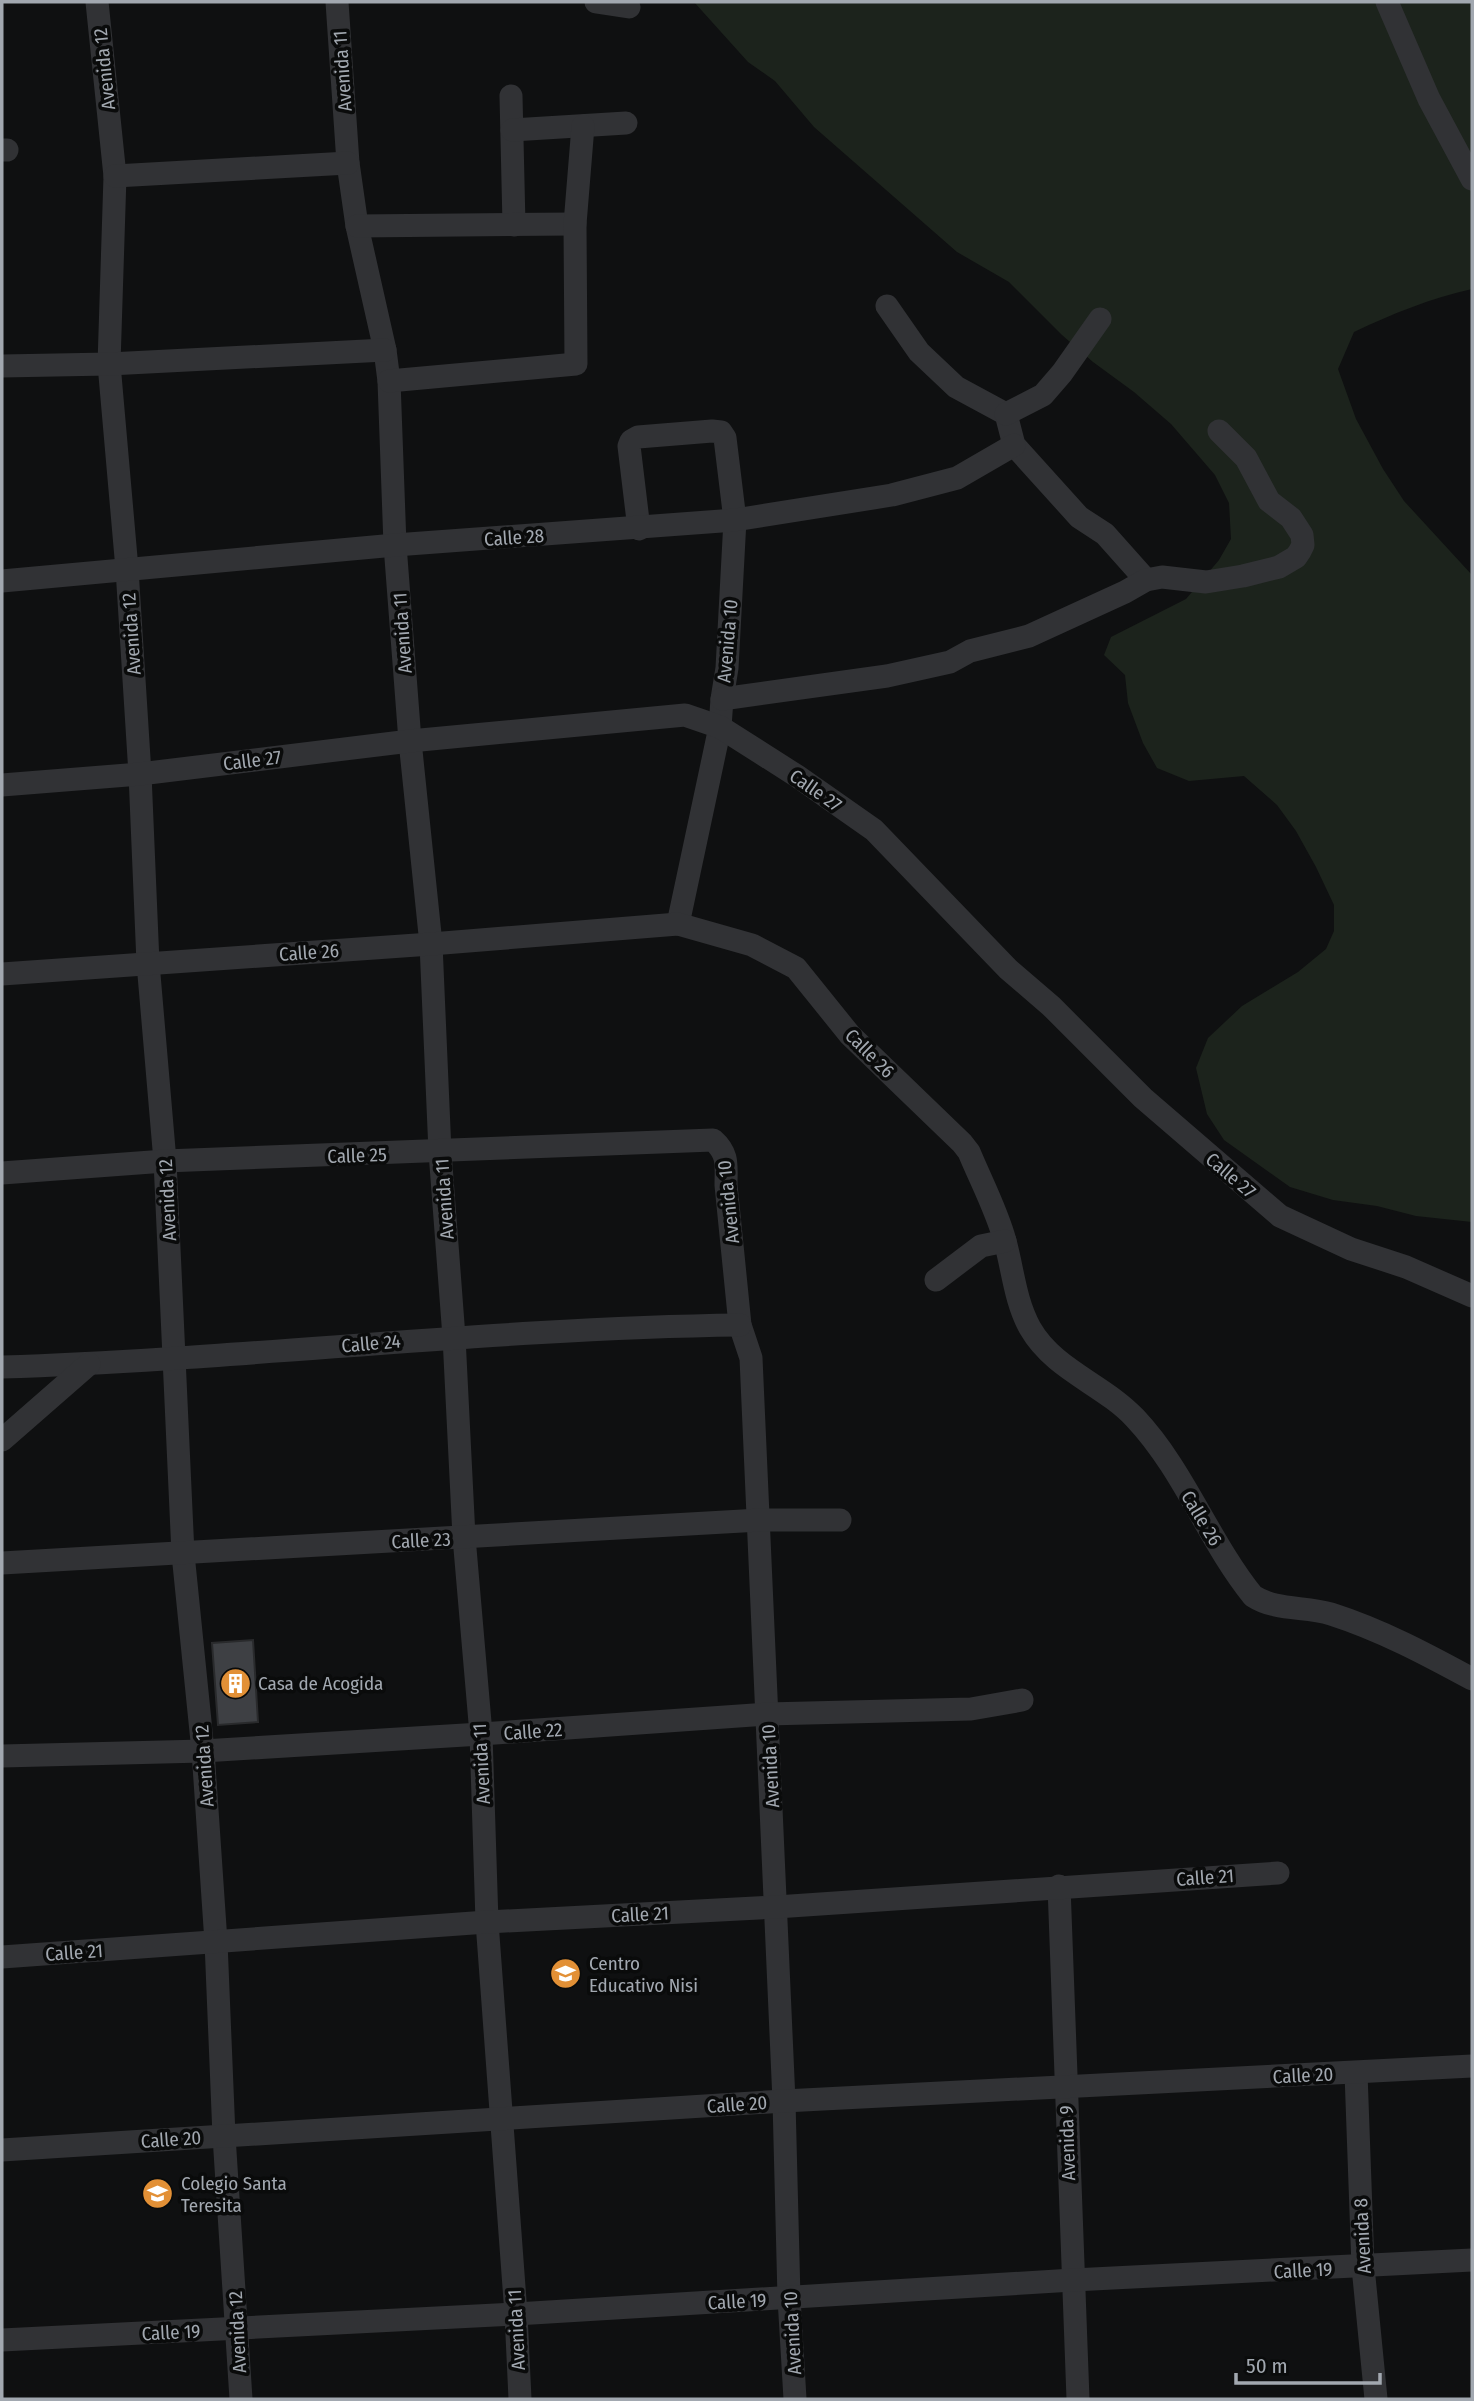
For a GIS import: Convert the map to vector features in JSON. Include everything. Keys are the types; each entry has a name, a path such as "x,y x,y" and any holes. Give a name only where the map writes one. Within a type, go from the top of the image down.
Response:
{"street":[{"name":"Avenida 12","path":"97,2 115,176 109,364 127,569 148,963 165,1161 183,1554 203,1751 241,2399"},
{"name":"Avenida 11","path":"337,2 348,163 357,226 385,350 389,381 395,545 410,741 431,944 440,1152 454,1337 464,1537 481,1734 487,1922 520,2399"},
{"path":"596,2 629,7"},
{"path":"1387,2 1429,99 1472,179"},
{"path":"511,96 514,225"},
{"path":"512,130 626,123"},
{"path":"389,381 576,364 575,224 583,126"},
{"path":"115,176 348,163"},
{"path":"357,226 575,224"},
{"path":"887,306 919,352 956,387 1006,414 1014,445 1079,517 1105,534 1146,580"},
{"path":"1006,414 1043,395 1100,319"},
{"path":"2,366 109,364 385,350"},
{"path":"722,699 887,676 950,662 970,652 1029,636 1146,580 1162,577 1206,582 1279,567 1296,557 1303,545 1302,535 1291,518 1269,501 1246,458 1219,430"},
{"name":"Avenida 10","path":"639,529 629,446 631,441 638,437 721,432 725,438 735,520 727,668 720,727 678,924"},
{"name":"Calle 28","path":"2,580 395,545 735,520 892,495 957,478 1014,445"},
{"name":"Calle 27","path":"2,785 140,774 410,741 685,715 720,727 874,830 1008,969 1051,1006 1143,1098 1280,1216 1351,1249 1406,1267 1472,1296"},
{"name":"Calle 26","path":"2,974 678,924 752,945 796,968 850,1035 969,1152 1005,1241 1014,1286 1030,1328 1046,1350 1064,1366 1101,1388 1135,1418 1169,1461 1204,1523 1253,1596 1264,1603 1328,1613 1388,1634 1472,1679"},
{"name":"Avenida 10","path":"713,1140 722,1149 726,1163 740,1325 751,1358 785,2101 789,2298 795,2399"},
{"name":"Calle 25","path":"2,1173 165,1161 713,1140"},
{"path":"936,1280 981,1246 1005,1241"},
{"name":"Calle 24","path":"2,1367 175,1359 454,1337 740,1325"},
{"path":"2,1440 89,1364"},
{"name":"Calle 23","path":"2,1563 760,1520 840,1520"},
{"name":"Calle 22","path":"2,1756 203,1751 767,1714 971,1709 1022,1699"},
{"name":"Calle 21","path":"2,1957 487,1922 776,1907 1278,1873"},
{"name":"Avenida 9","path":"1059,1886 1078,2399"},
{"name":"Calle 20","path":"2,2150 785,2101 1472,2066"},
{"name":"Avenida 8","path":"1356,2073 1363,2267 1376,2399"},
{"name":"Calle 19","path":"2,2340 1472,2260"}],"shaded area":[{"path":"694,2 1472,2 1472,289 1412,307 1354,332 1338,369 1356,419 1383,469 1404,501 1472,575 1472,1222 1416,1216 1377,1206 1333,1200 1290,1187 1224,1140 1207,1114 1196,1068 1208,1038 1242,1006 1298,972 1326,949 1334,931 1334,905 1296,831 1277,805 1244,776 1189,781 1157,768 1143,743 1128,703 1125,675 1104,655 1111,637 1186,599 1219,560 1231,539 1229,503 1215,475 1171,424 1062,335 1009,282 957,252 814,127 775,81 748,62"}],"building":[{"name":"Casa de Acogida","path":"253,1640 258,1722 218,1725 212,1643"}],"place":[{"name":"Casa de Acogida","path":"235,1683"},
{"name":"Centro Educativo Nisi","path":"566,1974"},
{"name":"Colegio Santa Teresita","path":"158,2194"}]}
